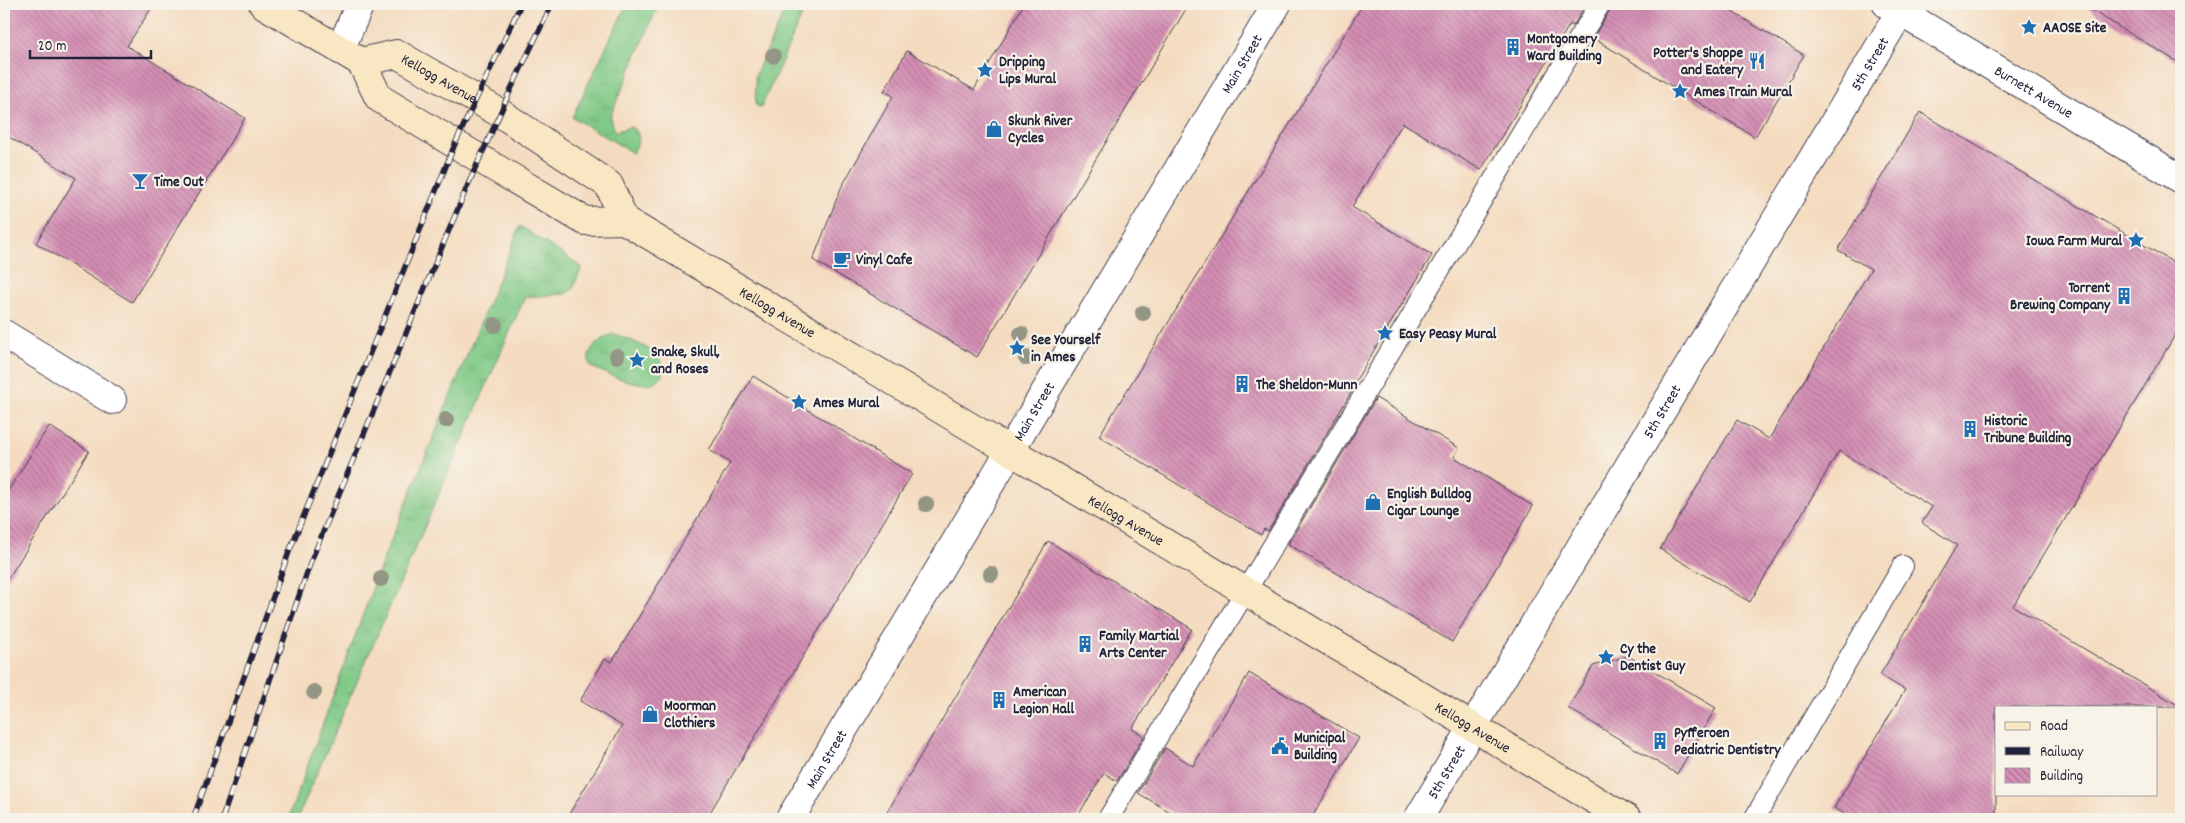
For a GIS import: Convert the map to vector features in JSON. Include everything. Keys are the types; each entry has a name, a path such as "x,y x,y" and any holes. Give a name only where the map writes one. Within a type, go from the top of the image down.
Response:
{"street":[{"path":"263,4 351,56 379,98 455,144 585,221 624,220"},
{"path":"351,56 360,4"},
{"name":"Main Street","path":"790,819 1277,4"},
{"name":"Burnett Avenue","path":"1897,6 2181,179"},
{"name":"5th Street","path":"1418,819 1897,6"},
{"name":"Kellogg Avenue","path":"351,56 397,54 500,113 609,185 624,220 1627,819"},
{"path":"4,334 112,400"}],"lane":[{"path":"1108,819 1600,4"},
{"path":"1754,819 1903,566"}],"green space":[{"path":"627,4 659,4 610,117 614,132 631,127 637,133 639,139 633,153 572,117"},
{"path":"788,4 807,4 761,108 756,105 755,76"},
{"path":"520,226 582,267 573,289 565,294 525,297 297,819 288,819 383,560"},
{"path":"613,334 637,343 660,359 663,366 662,374 658,380 648,384 631,382 591,367 589,356 594,346"}],"building":[{"path":"4,4 154,4 127,46 245,118 132,302 36,243 76,178 4,134"},
{"path":"1024,4 1189,4 977,357 813,260 841,188 893,96 884,91 907,51 974,90"},
{"path":"1363,4 1586,4 1573,26 1570,24 1481,170 1403,123 1376,166 1352,207 1432,255 1353,385 1355,386 1268,531 1264,529 1261,535 1099,436"},
{"path":"1612,4 1719,4 1804,55 1755,137 1593,38"},
{"path":"2081,4 2181,4 2181,64"},
{"path":"1920,112 2181,267 2181,325 2013,606 2181,707 1995,706 1996,819 1854,819 1834,808 1905,690 1880,675 1957,545 1922,523 1932,507 1839,451 1750,602 1660,549 1737,420 1769,439 1871,269 1838,250"},
{"path":"753,376 912,474 706,819 566,819 622,726 580,701 605,659 612,662 730,463 709,450"},
{"path":"1376,398 1459,448 1454,457 1533,506 1452,642 1288,544"},
{"path":"49,426 89,451 4,585 4,497"},
{"path":"1048,541 1192,629 1132,729 1144,736 1117,781 1104,773 1076,819 883,819"},
{"name":"Pyfferoen Pediatric Dentistry","path":"1628,656 1716,708 1677,774 1568,708 1593,666"},
{"name":"Municipal Building","path":"1249,673 1359,738 1311,819 1182,819 1138,793 1165,748 1193,766"}],"railway":[{"path":"193,819 289,552 455,144 521,4"},
{"path":"222,819 311,561 467,187 552,4"}],"place":[{"name":"AAOSE Site","path":"2029,27"},
{"name":"Montgomery Ward Building","path":"1513,47"},
{"name":"Potter's Shoppe and Eatery","path":"1757,61"},
{"name":"Dripping Lips Mural","path":"985,70"},
{"name":"Ames Train Mural","path":"1680,91"},
{"name":"Skunk River Cycles","path":"994,129"},
{"name":"Time Out","path":"140,181"},
{"name":"Iowa Farm Mural","path":"2136,240"},
{"name":"Vinyl Cafe","path":"842,259"},
{"name":"Torrent Brewing Company","path":"2124,296"},
{"name":"Easy Peasy Mural","path":"1385,333"},
{"name":"See Yourself in Ames","path":"1017,348"},
{"name":"Snake, Skull, and Roses","path":"637,360"},
{"name":"The Sheldon-Munn","path":"1242,384"},
{"name":"Ames Mural","path":"799,402"},
{"name":"Historic Tribune Building","path":"1970,429"},
{"name":"English Bulldog Cigar Lounge","path":"1373,502"},
{"name":"Family Martial Arts Center","path":"1085,644"},
{"name":"Cy the Dentist Guy","path":"1606,657"},
{"name":"American Legion Hall","path":"999,700"},
{"name":"Moorman Clothiers","path":"650,714"},
{"name":"Pyfferoen Pediatric Dentistry","path":"1660,741"},
{"name":"Municipal Building","path":"1280,746"}]}
